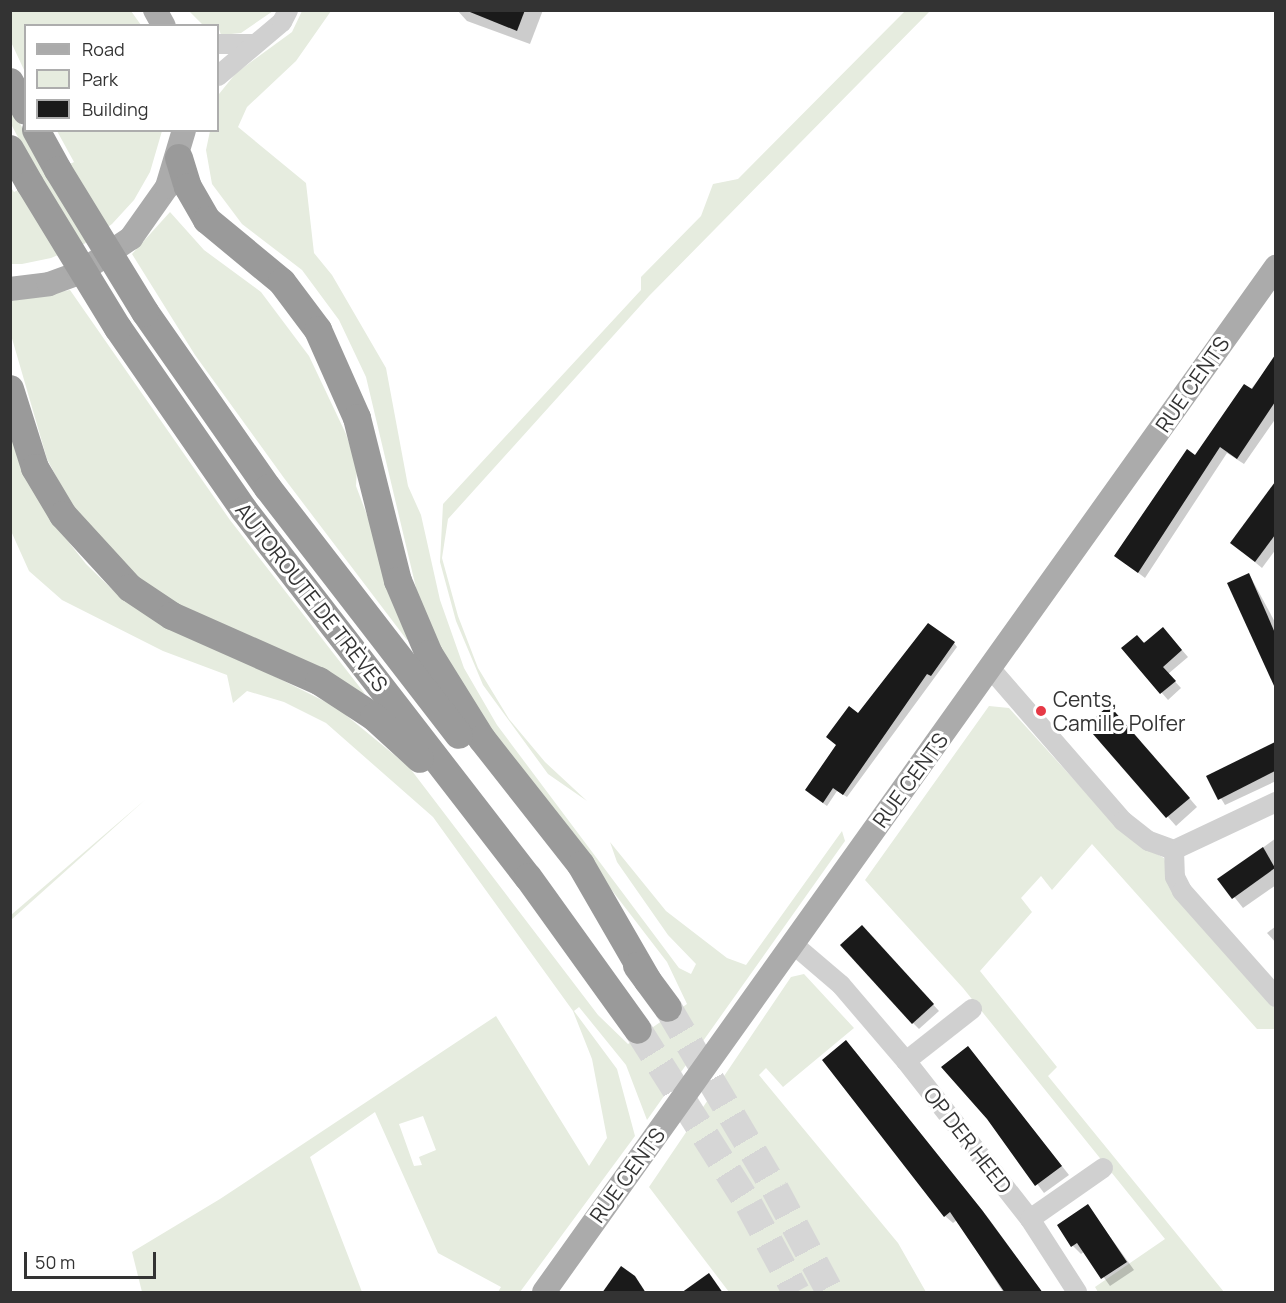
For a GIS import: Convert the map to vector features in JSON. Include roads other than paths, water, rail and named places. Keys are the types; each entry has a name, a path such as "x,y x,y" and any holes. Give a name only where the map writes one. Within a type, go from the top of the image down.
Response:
{"highway":[{"path":"10,82 24,107"},
{"name":"AUTOROUTE DE TRÈVES","path":"37,132 145,312 268,488 668,1008"},
{"path":"181,144 188,188 207,220 282,282 318,330 357,418 398,580 429,654 482,739 581,865 648,981"},
{"name":"AUTOROUTE DE TRÈVES","path":"10,149 118,328 244,510 528,878 638,1030"},
{"path":"10,388 35,468 63,515 130,588 172,616 319,681 374,717 415,753 528,878"}],"main road":[{"path":"155,10 163,24"},
{"path":"10,289 49,284 106,258 151,214 181,144"},
{"name":"RUE CENTS","path":"544,1293 1275,267"}],"street":[{"path":"219,75 282,22 288,10"},
{"path":"219,44 254,44"},
{"path":"990,668 1123,821 1149,841 1174,850 1275,801"},
{"path":"1174,850 1174,877 1182,891 1275,997"},
{"name":"OP DER HEED","path":"793,944 840,985 906,1062 1030,1219 1077,1293"},
{"path":"906,1062 972,1009"},
{"path":"1030,1219 1103,1168"}],"tunnel":[{"path":"668,1008 775,1189 830,1292"},
{"path":"638,1030 749,1205 796,1292"}],"place":[{"name":"Cents, Camille Polfer","path":"1041,711"}]}
